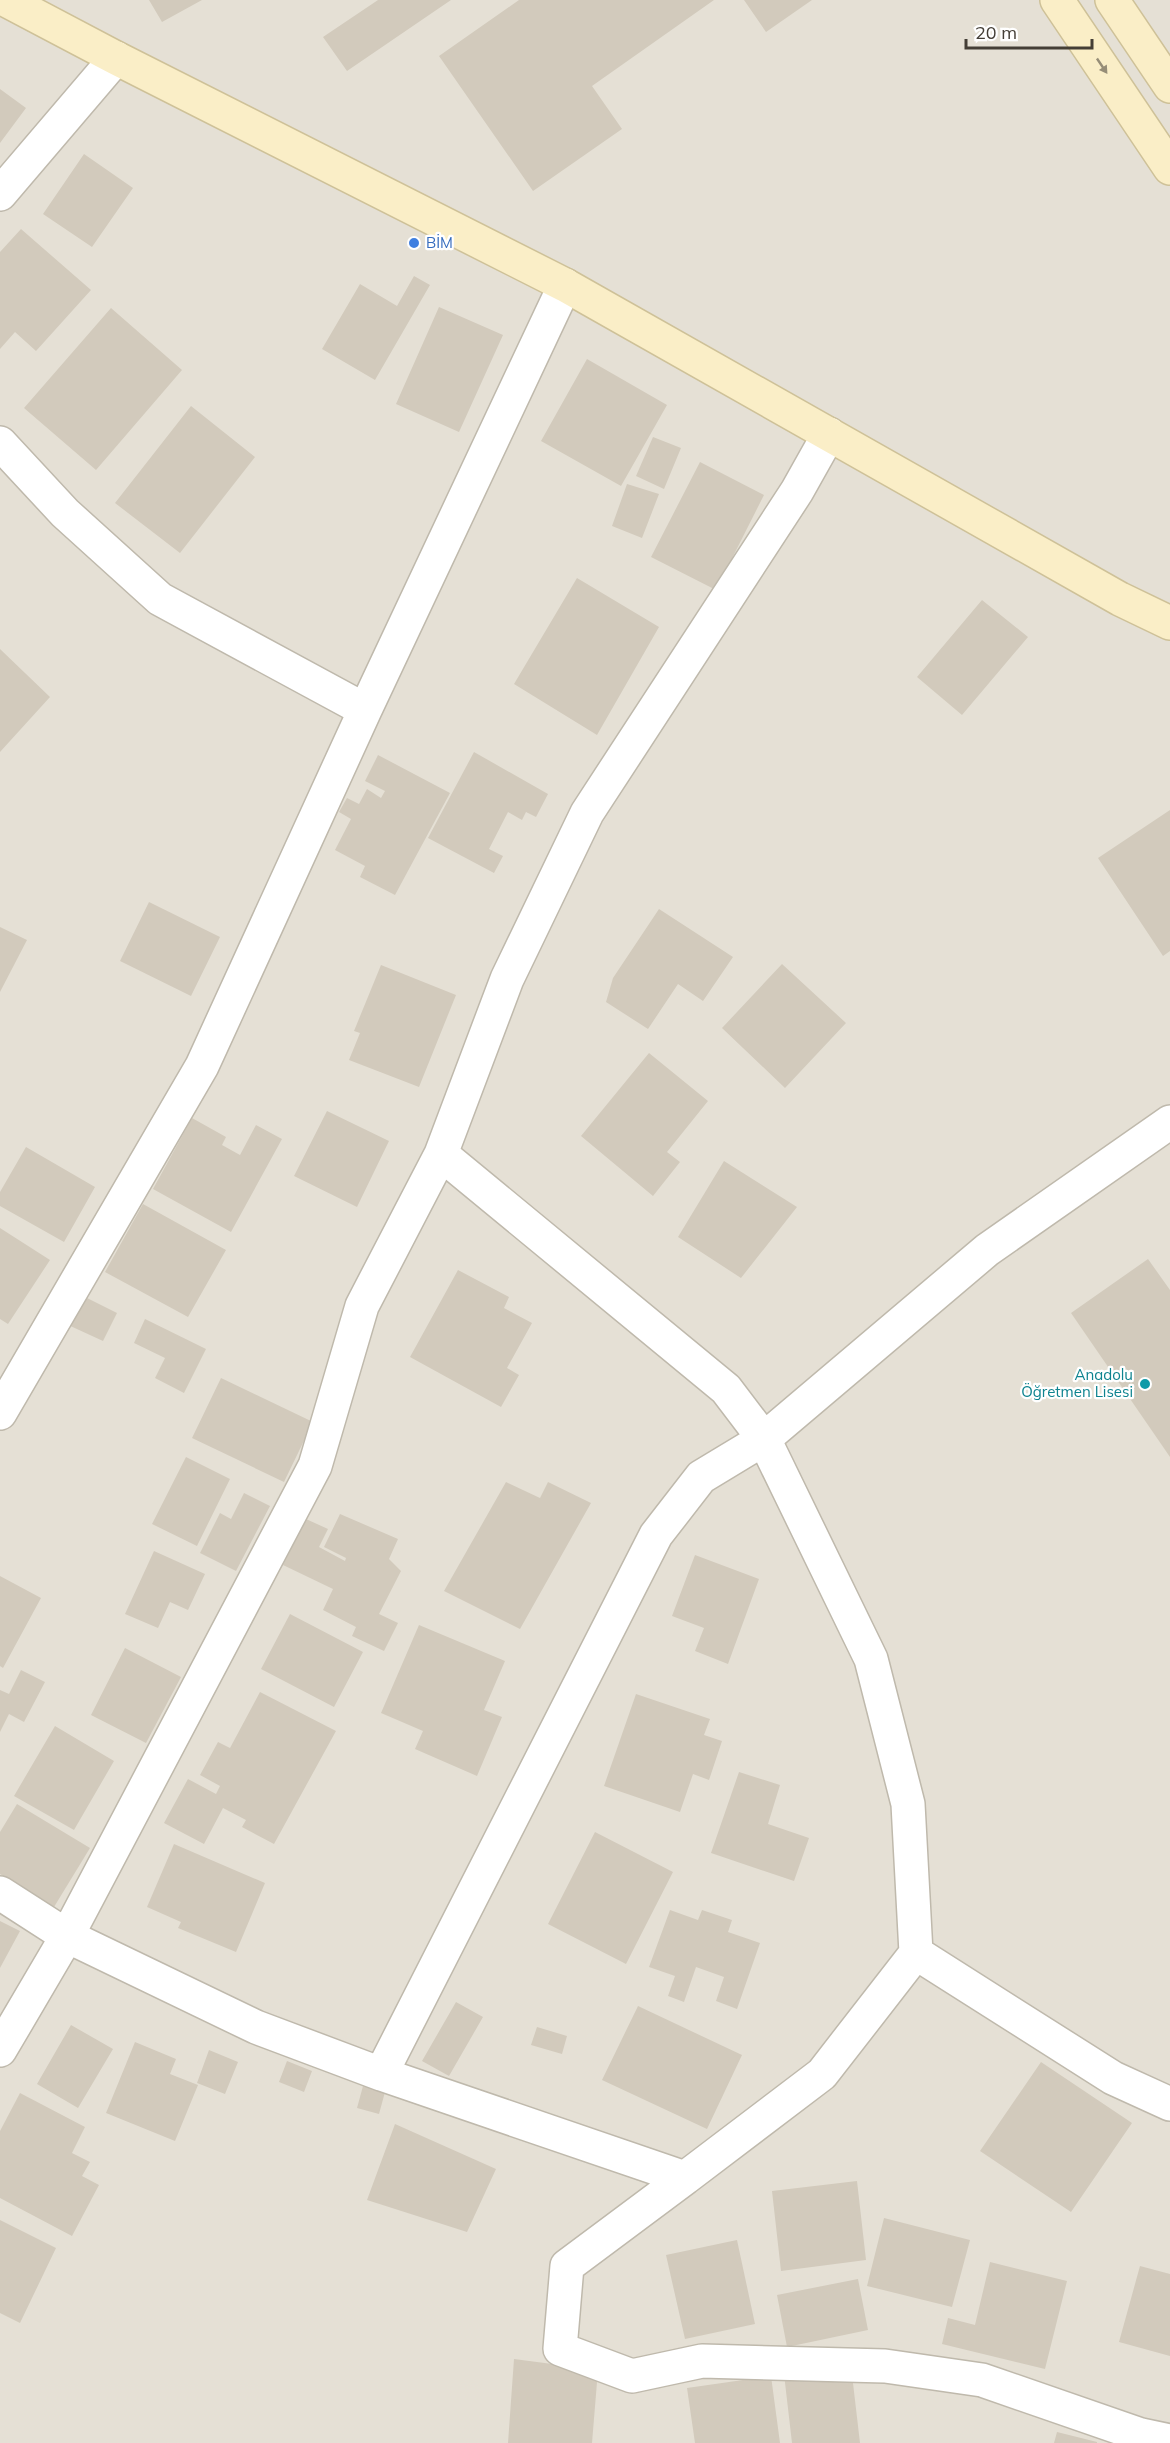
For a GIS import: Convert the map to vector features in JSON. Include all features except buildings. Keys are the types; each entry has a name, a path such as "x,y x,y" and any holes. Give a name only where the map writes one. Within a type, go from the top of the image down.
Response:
{"street":[{"path":"6,0 565,285 1120,599 1170,623"},
{"path":"1057,0 1170,168"},
{"path":"1112,0 1170,86"},
{"path":"0,194 116,58"},
{"path":"0,1413 202,1066 365,710 565,285"},
{"path":"0,2050 67,1936 315,1466 362,1306 441,1154 507,979 587,813 797,491 829,434"},
{"path":"0,443 65,513 160,598 365,710"},
{"path":"381,2074 656,1535 701,1478 764,1439 987,1250 1170,1122"},
{"path":"441,1154 726,1389 764,1439 871,1659 909,1804 916,1953 822,2074 567,2266 560,2349 632,2376 702,2361 885,2366 971,2378 1142,2436 1170,2441"},
{"path":"0,1893 67,1936 256,2028 381,2074 684,2178"},
{"path":"916,1953 1113,2078 1170,2104"}],"shaded area":[{"path":"0,0 1170,0 1170,2443 0,2443"}],"place":[{"name":"BİM","path":"414,243"},
{"name":"Anadolu Öğretmen Lisesi","path":"1145,1384"}]}
